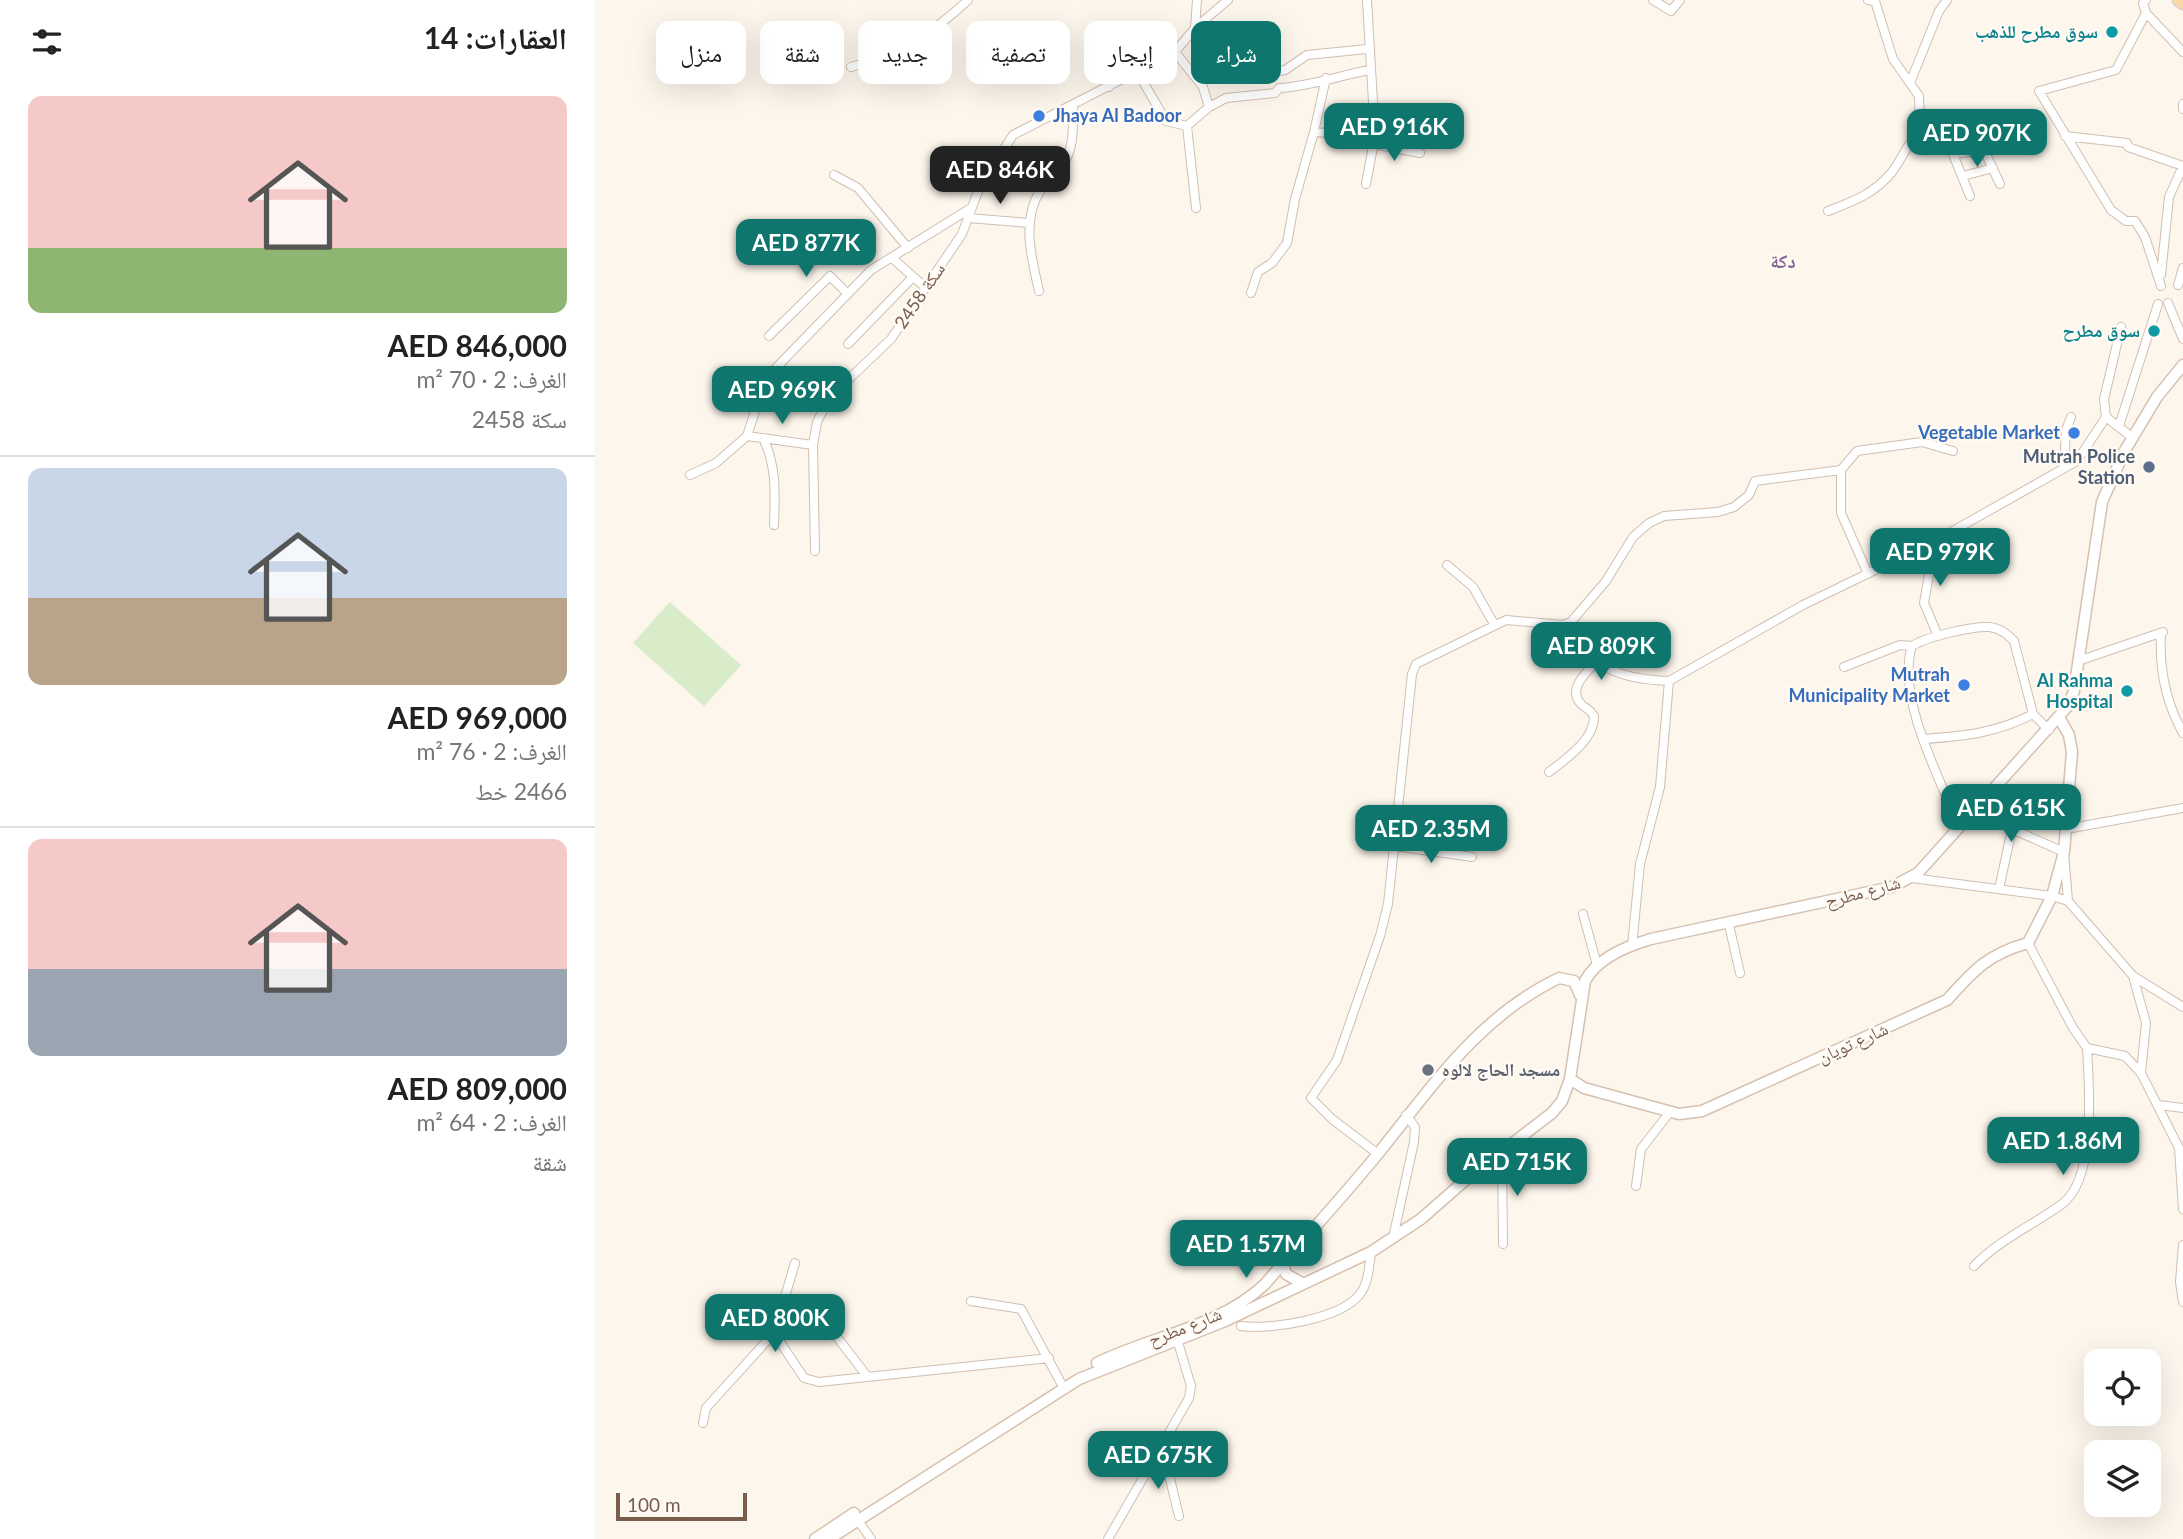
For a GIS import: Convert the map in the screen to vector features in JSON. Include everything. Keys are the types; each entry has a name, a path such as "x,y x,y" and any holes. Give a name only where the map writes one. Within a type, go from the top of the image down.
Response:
{"main road":[{"name":"شارع مطرح","path":"829,1539 1079,1379 1177,1339 1233,1324 1301,1283 1371,1252 1393,1238 1557,1108 1570,1079 1584,981 1597,965 1632,946 1892,887 1912,877 2060,719 2072,699 2102,502 2133,438 2157,397 2183,366"},
{"path":"2028,943 2052,896 2064,852 2072,746 2060,719"},
{"name":"شارع تويان","path":"1570,1079 1584,1088 1670,1112 1679,1114 1702,1111 1947,1000 1975,969 1991,957 2000,951 2028,943"},
{"name":"شارع مطرح","path":"815,1539 1061,1383 1107,1358 1235,1307 1256,1292 1283,1263 1378,1154 1406,1115 1467,1044 1517,1003 1564,978 1577,985 1581,998"},
{"path":"1283,1263 1286,1275 1301,1283"}],"street":[{"path":"851,67 885,58 939,27 968,0"},
{"path":"1195,21 1196,0"},
{"name":"سكة 2458","path":"1203,21 1228,0"},
{"path":"1366,184 1375,140 1367,49 1367,0"},
{"path":"1653,0 1671,11 1680,0"},
{"path":"1910,83 1939,11 1947,0"},
{"path":"2146,0 2143,3 2146,13 2183,52"},
{"path":"1828,211 1869,196 1894,170 1906,143 1920,132 1919,96 1893,59 1872,1"},
{"path":"2065,136 2127,143 2128,148 2183,166 2169,197 2161,283 2145,237 2135,221 2126,221 2111,210 2065,136 2039,91 2116,70 2146,13"},
{"name":"سكة 2458","path":"1177,50 1191,33"},
{"path":"1281,71 1307,55 1367,49"},
{"path":"1177,54 1203,87 1209,107"},
{"path":"1187,126 1209,107 1226,98 1275,93 1279,88 1312,86 1326,78 1369,70"},
{"path":"1251,293 1258,272 1272,263 1287,243 1295,200 1326,78"},
{"name":"سكة 2458","path":"815,551 813,445 817,422 829,398 891,339 962,234 980,186 1013,135 1115,84"},
{"path":"1144,84 1166,121 1187,126"},
{"path":"1039,291 1031,258 1030,223 1039,192 1064,164 1074,135 1073,105"},
{"path":"1187,126 1196,208"},
{"path":"1920,126 1948,142 1970,196"},
{"path":"1314,132 1375,140 1420,153"},
{"path":"1954,154 1984,149 2000,184"},
{"path":"1963,176 1993,168"},
{"path":"834,175 858,188 908,248"},
{"path":"690,475 716,463 747,436 771,373 871,270 971,208"},
{"path":"968,218 1030,223"},
{"path":"892,258 925,287"},
{"path":"2178,284 2183,268"},
{"path":"769,336 829,276 847,293"},
{"path":"848,344 913,277"},
{"path":"2119,426 2163,303 2183,339"},
{"path":"1563,625 1595,662 1635,679 1669,681 1803,605 1935,541 2064,468 2083,454 2106,416 2104,400 2121,327"},
{"path":"2106,416 2133,438"},
{"path":"2064,468 2066,430 2071,417"},
{"path":"747,436 813,445"},
{"path":"763,438 772,456 776,479 774,525"},
{"path":"1868,574 1841,513 1841,470 1857,451 1894,444 1928,443 1953,451"},
{"path":"1378,1154 1332,1119 1311,1098 1337,1060 1380,936 1395,846 1412,674 1416,664 1494,624 1516,620 1563,625 1578,617 1606,581 1633,537 1664,516 1718,512 1734,507 1743,502 1752,485 1760,479 1841,470"},
{"path":"1935,541 1924,603 1938,636"},
{"path":"1447,565 1473,587 1494,624"},
{"path":"1844,667 1899,645 1912,646 1923,639 1989,627 2005,632 2014,641 2033,714 2049,730"},
{"path":"2078,661 2164,632 2161,671 2172,713 2183,733"},
{"path":"1912,646 1907,662 1913,705 1959,826"},
{"path":"1549,772 1575,752 1594,724 1594,716 1581,704 1576,690 1577,684 1595,662"},
{"path":"1632,946 1640,864 1660,787 1669,681"},
{"path":"1924,739 1979,735 2005,729 2033,714"},
{"path":"1975,807 2064,852 2068,901"},
{"path":"2066,829 2183,808"},
{"path":"1999,889 2012,828"},
{"path":"1395,846 1472,857"},
{"path":"1912,877 2052,896 2068,901 2133,976 2183,1007"},
{"path":"1583,914 1597,965"},
{"path":"1729,925 1740,973"},
{"path":"1974,1266 1990,1249 2063,1203 2073,1193 2089,1138 2087,1048 2073,1028 2028,943"},
{"path":"2133,976 2146,1023 2141,1073"},
{"path":"2087,1048 2125,1056 2141,1073 2181,1150 2183,1209"},
{"path":"2159,1105 2183,1108"},
{"path":"1636,1186 1641,1149 1670,1112"},
{"path":"1393,1238 1415,1142 1415,1127 1406,1115"},
{"path":"1502,1153 1503,1244"},
{"path":"2183,1245 2180,1282 2183,1303"},
{"path":"1233,1324 1287,1327 1352,1302 1365,1286 1371,1252"},
{"path":"703,1423 706,1408 774,1333 795,1263"},
{"path":"971,1301 1021,1309 1061,1383"},
{"path":"813,1306 867,1376"},
{"path":"774,1333 804,1378 819,1382 1049,1358"},
{"path":"1108,1539 1189,1398 1191,1386 1177,1339"},
{"path":"1156,1458 1170,1479 1179,1516"},
{"path":"857,1519 871,1539"}],"green space":[{"path":"670,602 741,665 704,706 633,643"}],"place":[{"name":"سوق مطرح للذهب","path":"2112,32"},
{"name":"Jhaya Al Badoor","path":"1039,116"},
{"name":"سوق مطرح","path":"2154,331"},
{"name":"Vegetable Market","path":"2074,433"},
{"name":"Mutrah Police Station","path":"2149,467"},
{"name":"Mutrah Municipality Market","path":"1964,685"},
{"name":"Al Rahma Hospital","path":"2127,691"},
{"name":"مسجد الحاج لالوه","path":"1428,1070"}],"district":[{"name":"دكة","path":"1783,261"}]}
